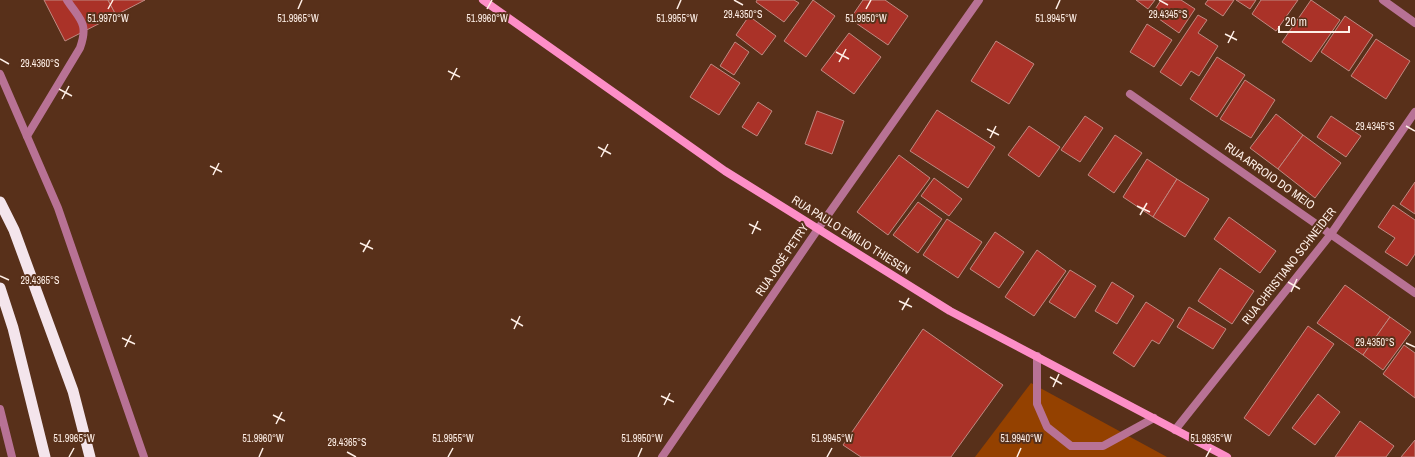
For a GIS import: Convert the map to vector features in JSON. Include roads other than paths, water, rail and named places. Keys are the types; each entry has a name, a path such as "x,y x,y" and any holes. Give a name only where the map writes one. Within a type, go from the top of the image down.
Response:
{"highway":[{"path":"0,202 14,230 73,391 90,457"},
{"path":"0,288 13,328 45,457"}],"main road":[{"name":"RUA PAULO EMÍLIO THIESEN","path":"483,0 725,171 950,311 1227,457"}],"street":[{"path":"27,136 80,48 84,35 85,26 67,0"},
{"name":"RUA JOSÉ PETRY","path":"662,457 818,229 980,0"},
{"path":"1383,0 1415,23"},
{"path":"0,74 58,208 144,457"},
{"name":"RUA ARROIO DO MEIO","path":"1130,94 1415,293"},
{"name":"RUA CHRISTIANO SCHNEIDER","path":"1175,430 1331,234 1415,112"},
{"path":"1037,356 1037,404 1047,427 1071,446 1103,446 1154,418"},
{"path":"0,409 12,457"}]}
